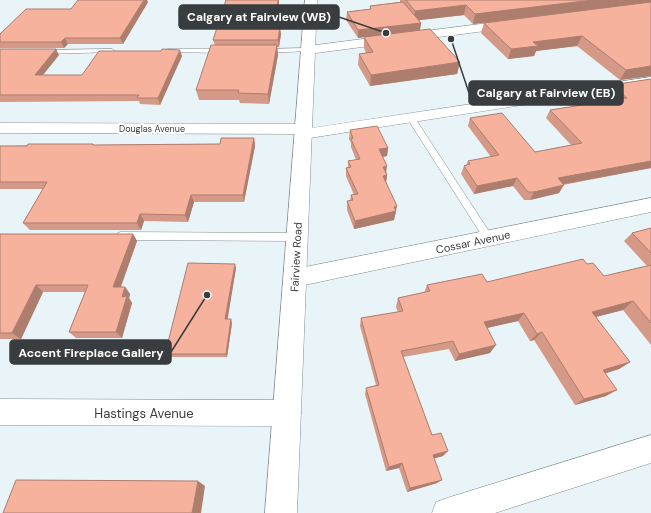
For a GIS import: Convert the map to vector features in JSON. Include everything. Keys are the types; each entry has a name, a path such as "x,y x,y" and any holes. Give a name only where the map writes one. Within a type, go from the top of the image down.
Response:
{"main road":[{"name":"Fairview Road","path":"281,513 311,0"}],"street":[{"path":"308,50 525,22"},
{"name":"Douglas Avenue","path":"0,128 303,132 411,118 651,81"},
{"name":"Cossar Avenue","path":"295,278 651,205"},
{"name":"Hastings Avenue","path":"0,412 288,413"},
{"path":"447,513 651,449"}],"lane":[{"path":"255,51 308,50"},
{"path":"159,51 231,51"},
{"path":"40,52 120,52"},
{"path":"411,118 489,238"},
{"path":"110,236 297,237"}],"building":[{"path":"78,0 144,0 120,38 65,38 61,42 0,42 0,34 26,9 71,9"},
{"path":"226,0 278,0 275,27 280,27 278,40 213,40"},
{"path":"406,0 593,0 475,14 466,5 415,11"},
{"path":"403,2 421,23 358,30 347,12 371,9 370,6"},
{"path":"651,2 651,66 626,70 582,36 533,42 538,46 511,49 484,23"},
{"path":"430,29 460,62 371,75 359,54 373,52 364,37"},
{"path":"211,45 277,45 268,94 238,93 239,90 196,90"},
{"path":"0,49 56,49 35,75 82,75 99,51 161,51 162,49 180,50 158,98 137,98 139,95 0,95"},
{"path":"651,79 651,161 558,178 564,185 534,192 528,192 517,178 477,186 464,166 470,164 468,161 499,155 470,118 502,113 535,152 582,143 550,110 627,98 611,85"},
{"path":"377,126 388,148 379,149 387,166 383,167 387,175 383,176 397,206 394,207 396,211 355,221 347,201 353,200 351,195 358,194 346,168 351,167 348,161 360,159 351,139 353,138 350,130"},
{"path":"221,138 254,138 243,195 191,195 185,215 140,214 137,223 23,223 47,182 0,182 0,146 27,146 28,144 220,144"},
{"path":"651,228 651,253 632,233"},
{"path":"0,234 133,234 113,287 125,287 122,297 127,296 116,332 69,332 88,285 36,285 12,333 0,333"},
{"path":"583,259 587,264 593,263 604,276 651,265 651,323 633,301 592,312 630,362 603,370 617,390 584,399 542,332 537,334 524,313 484,322 496,345 459,354 453,341 401,351 432,435 441,433 448,451 433,455 442,480 410,488 402,463 389,467 366,388 379,385 361,318 403,311 398,298 430,291 427,285 482,274 487,282"},
{"path":"188,263 235,264 225,319 231,319 226,354 165,354"},
{"path":"16,480 198,481 192,513 3,513"}],"place":[{"name":"Calgary at Fairview (WB)","path":"386,33"},
{"name":"Calgary at Fairview (EB)","path":"451,39"},
{"name":"Accent Fireplace Gallery","path":"207,295"}]}
